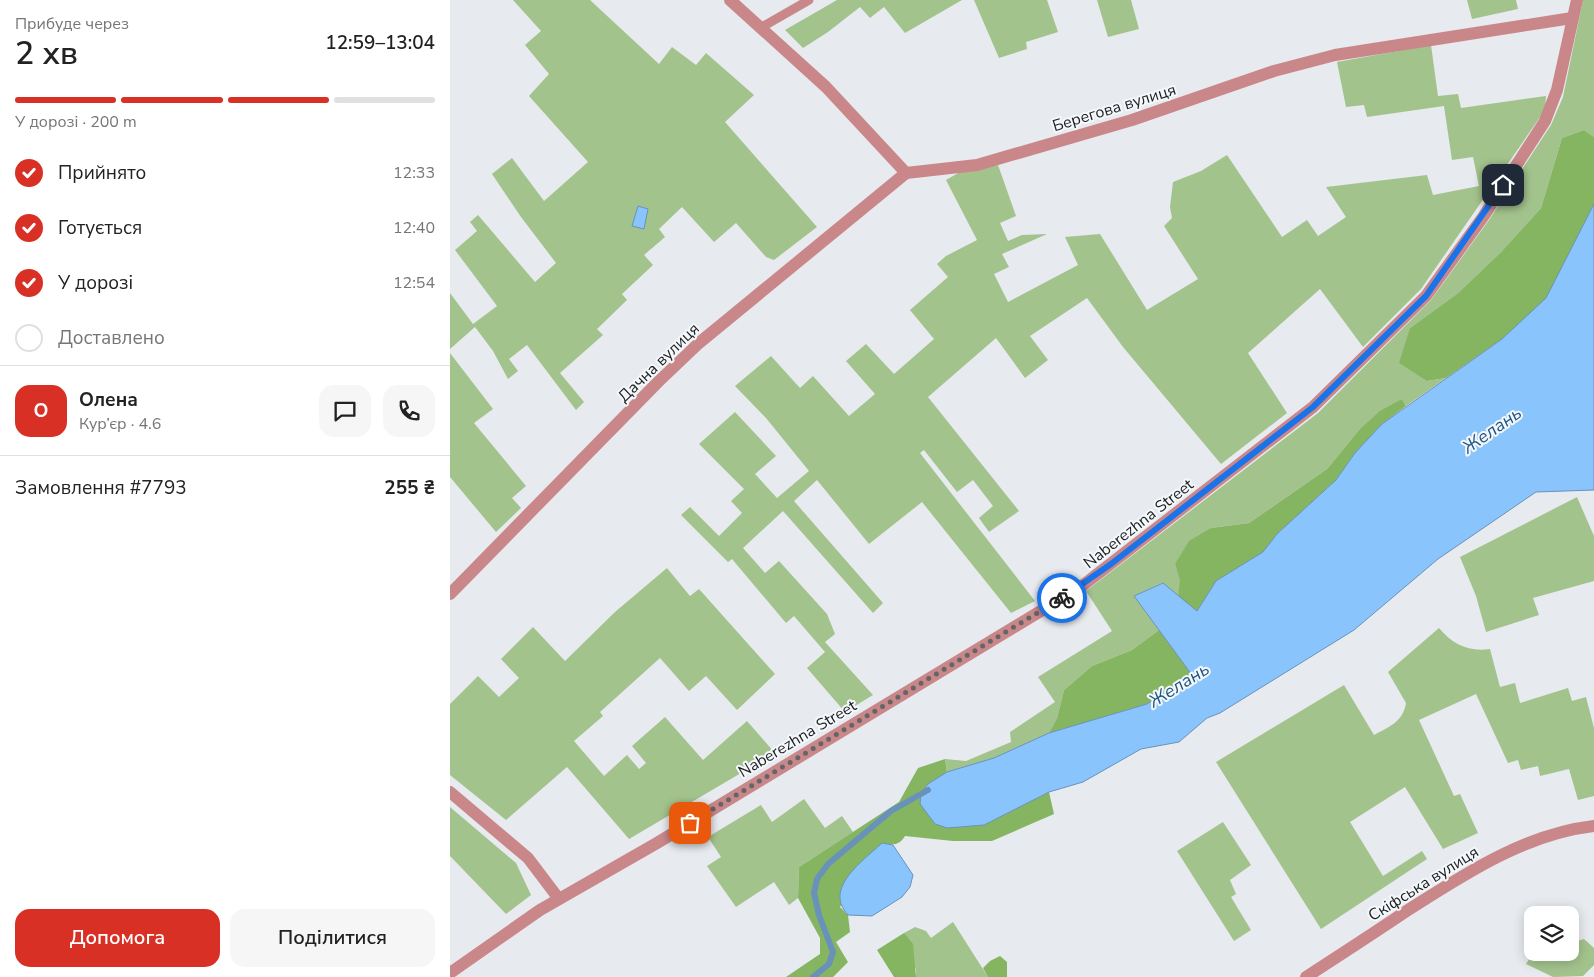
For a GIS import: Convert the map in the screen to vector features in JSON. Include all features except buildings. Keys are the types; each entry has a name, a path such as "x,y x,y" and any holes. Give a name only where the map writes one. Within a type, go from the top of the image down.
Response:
{"street":[{"path":"730,0 826,87 906,173"},
{"name":"Naberezhna Street","path":"450,973 540,910 658,842 1082,586 1313,407 1426,296 1483,217 1545,121 1557,90 1577,0"},
{"name":"Берегова вулиця","path":"906,173 977,165 1132,120 1274,71 1335,55 1572,18"},
{"name":"Дачна вулиця","path":"450,594 658,382 699,343 906,173"},
{"path":"450,792 528,858 559,899"},
{"name":"Скіфська вулиця","path":"1306,977 1464,874 1536,839 1570,828 1594,826"}],"lane":[{"path":"762,27 810,0"}],"green space":[{"path":"513,0 590,0 659,64 672,47 696,65 706,53 754,95 725,122 817,227 774,260 766,257 736,223 714,242 682,207 659,229 665,237 644,255 653,265 622,294 627,300 597,329 603,335 560,373 584,402 576,410 527,345 509,359 518,371 508,379 493,351 475,327 450,349 450,293 473,324 497,306 455,250 477,231 470,222 478,215 535,282 556,263 521,217 492,174 512,158 544,201 588,162 529,96 549,74 525,45 541,31"},
{"path":"837,0 962,0 905,33 884,7 870,18 860,7 828,32 803,48 785,30"},
{"path":"974,0 1047,0 1058,32 1026,42 1027,49 999,58"},
{"path":"1097,0 1131,0 1139,29 1108,37"},
{"path":"1467,0 1516,0 1518,9 1472,19"},
{"path":"1583,0 1594,0 1594,137 1584,130 1562,138 1541,208 1501,252 1458,293 1410,328 1427,381 1446,378 1406,406 1402,399 1359,430 1327,469 1249,523 1211,528 1175,564 1181,580 1178,596 1162,583 1134,596 1159,630 1132,650 1092,666 1064,690 1057,718 1049,733 994,758 947,772 945,759 966,761 1011,742 1010,732 1055,702 1038,677 1112,631 1086,591 1318,413 1431,300 1489,220 1551,125 1563,97"},
{"path":"1431,45 1438,96 1458,94 1461,108 1546,96 1545,110 1421,289 1363,347 1320,289 1248,353 1287,413 1221,464 1123,347 1087,298 1030,336 1048,360 1025,378 996,338 928,397 1019,511 989,532 979,518 993,506 973,480 957,492 924,450 920,453 1035,601 1011,613 922,502 869,544 817,480 794,501 883,603 873,613 783,511 743,548 765,573 779,561 827,614 835,634 825,642 873,695 845,712 807,668 825,652 794,616 786,623 732,559 728,562 681,515 690,507 719,536 742,513 731,501 744,489 699,444 735,412 776,456 755,474 777,498 809,471 766,418 735,386 771,356 800,388 813,376 849,416 875,394 846,361 866,344 894,374 934,339 910,310 948,277 937,264 946,256 977,240 946,180 960,172 998,165 1016,216 1000,223 1008,241 1022,235 1047,234 1002,254 1009,267 994,274 1008,302 1078,265 1065,237 1100,234 1147,310 1198,279 1164,226 1172,218 1170,207 1173,182 1201,171 1227,155 1282,237 1307,220 1318,236 1346,217 1326,187 1427,175 1433,195 1479,186 1473,157 1452,160 1444,106 1367,117 1364,105 1346,107 1337,62"},
{"path":"1584,130 1594,137 1594,204 1547,298 1502,339 1446,378 1427,381 1399,363 1410,328 1458,293 1501,252 1541,208 1562,138"},
{"path":"450,353 493,409 474,423 526,486 512,498 521,508 496,532 450,477"},
{"path":"1402,399 1406,406 1382,424 1355,453 1336,480 1277,534 1263,552 1216,581 1197,611 1178,596 1180,580 1175,564 1189,541 1211,528 1249,523 1327,469 1359,430 1380,411"},
{"path":"1577,497 1594,536 1594,581 1533,598 1539,615 1486,632 1476,596 1460,557"},
{"path":"667,568 690,596 699,589 775,674 737,710 706,676 689,691 660,658 600,712 603,716 574,741 604,776 627,755 639,769 646,763 632,746 665,717 703,760 747,721 775,753 629,839 567,767 506,820 450,775 450,704 478,676 499,697 519,678 501,659 533,627 565,661 615,612"},
{"path":"1439,628 1450,639 1462,646 1482,650 1490,649 1500,687 1515,683 1520,703 1568,688 1572,701 1586,697 1594,728 1594,796 1578,800 1569,769 1540,776 1538,766 1521,770 1518,760 1508,763 1476,694 1419,720 1454,796 1460,794 1478,833 1443,849 1405,787 1350,822 1383,876 1422,851 1427,859 1321,929 1216,762 1344,685 1374,735 1390,726 1402,715 1406,703 1388,672"},
{"path":"1159,630 1192,675 1147,704 1049,733 1057,718 1064,690 1092,666 1132,650"},
{"path":"945,759 947,772 928,784 921,793 984,825 1049,792 1054,814 992,841 953,841 905,836 900,842 895,844 882,843 840,907 848,915 850,932 836,942 848,962 833,977 786,977 820,954 820,938 798,898 799,867 899,802 918,768"},
{"path":"804,799 825,828 842,816 853,832 799,867 798,898 789,905 774,882 736,907 707,866 721,857 708,837 761,805 772,822"},
{"path":"450,807 516,863 531,895 506,914 450,856"},
{"path":"1223,822 1251,865 1230,880 1236,894 1231,897 1251,930 1234,941 1177,851"},
{"path":"953,922 988,977 916,977 916,970 904,933 915,927 926,931 931,938"},
{"path":"904,933 913,944 916,977 894,977 877,950"},
{"path":"1584,939 1594,948 1594,965 1583,976 1553,977 1526,964 1528,961 1579,961 1579,940"},
{"path":"1000,956 1007,962 1007,977 988,977 983,968 990,961"}],"water":[{"path":"1594,204 1594,490 1536,492 1438,559 1354,630 1220,713 1207,718 1179,742 1141,749 1083,782 1049,792 984,825 947,828 935,824 920,804 921,793 928,784 947,772 994,758 1049,733 1147,704 1192,675 1134,596 1163,583 1197,611 1216,581 1263,552 1277,534 1336,480 1355,453 1382,424 1502,339 1546,298"},
{"path":"638,206 648,209 644,229 632,226"},
{"path":"882,843 893,845 913,875 910,887 902,897 872,916 848,915 842,905 840,895 843,885 856,867"}],"waterway":[{"name":"Желань","path":"813,977 829,964 833,952 819,915 814,893 817,879 828,864 891,811 928,790"}],"way so far":[{"path":"690,823 959,658 1062,598"}],"route":[{"path":"1062,598 1082,586 1111,564 1313,407 1426,296 1483,217 1503,185"}]}
